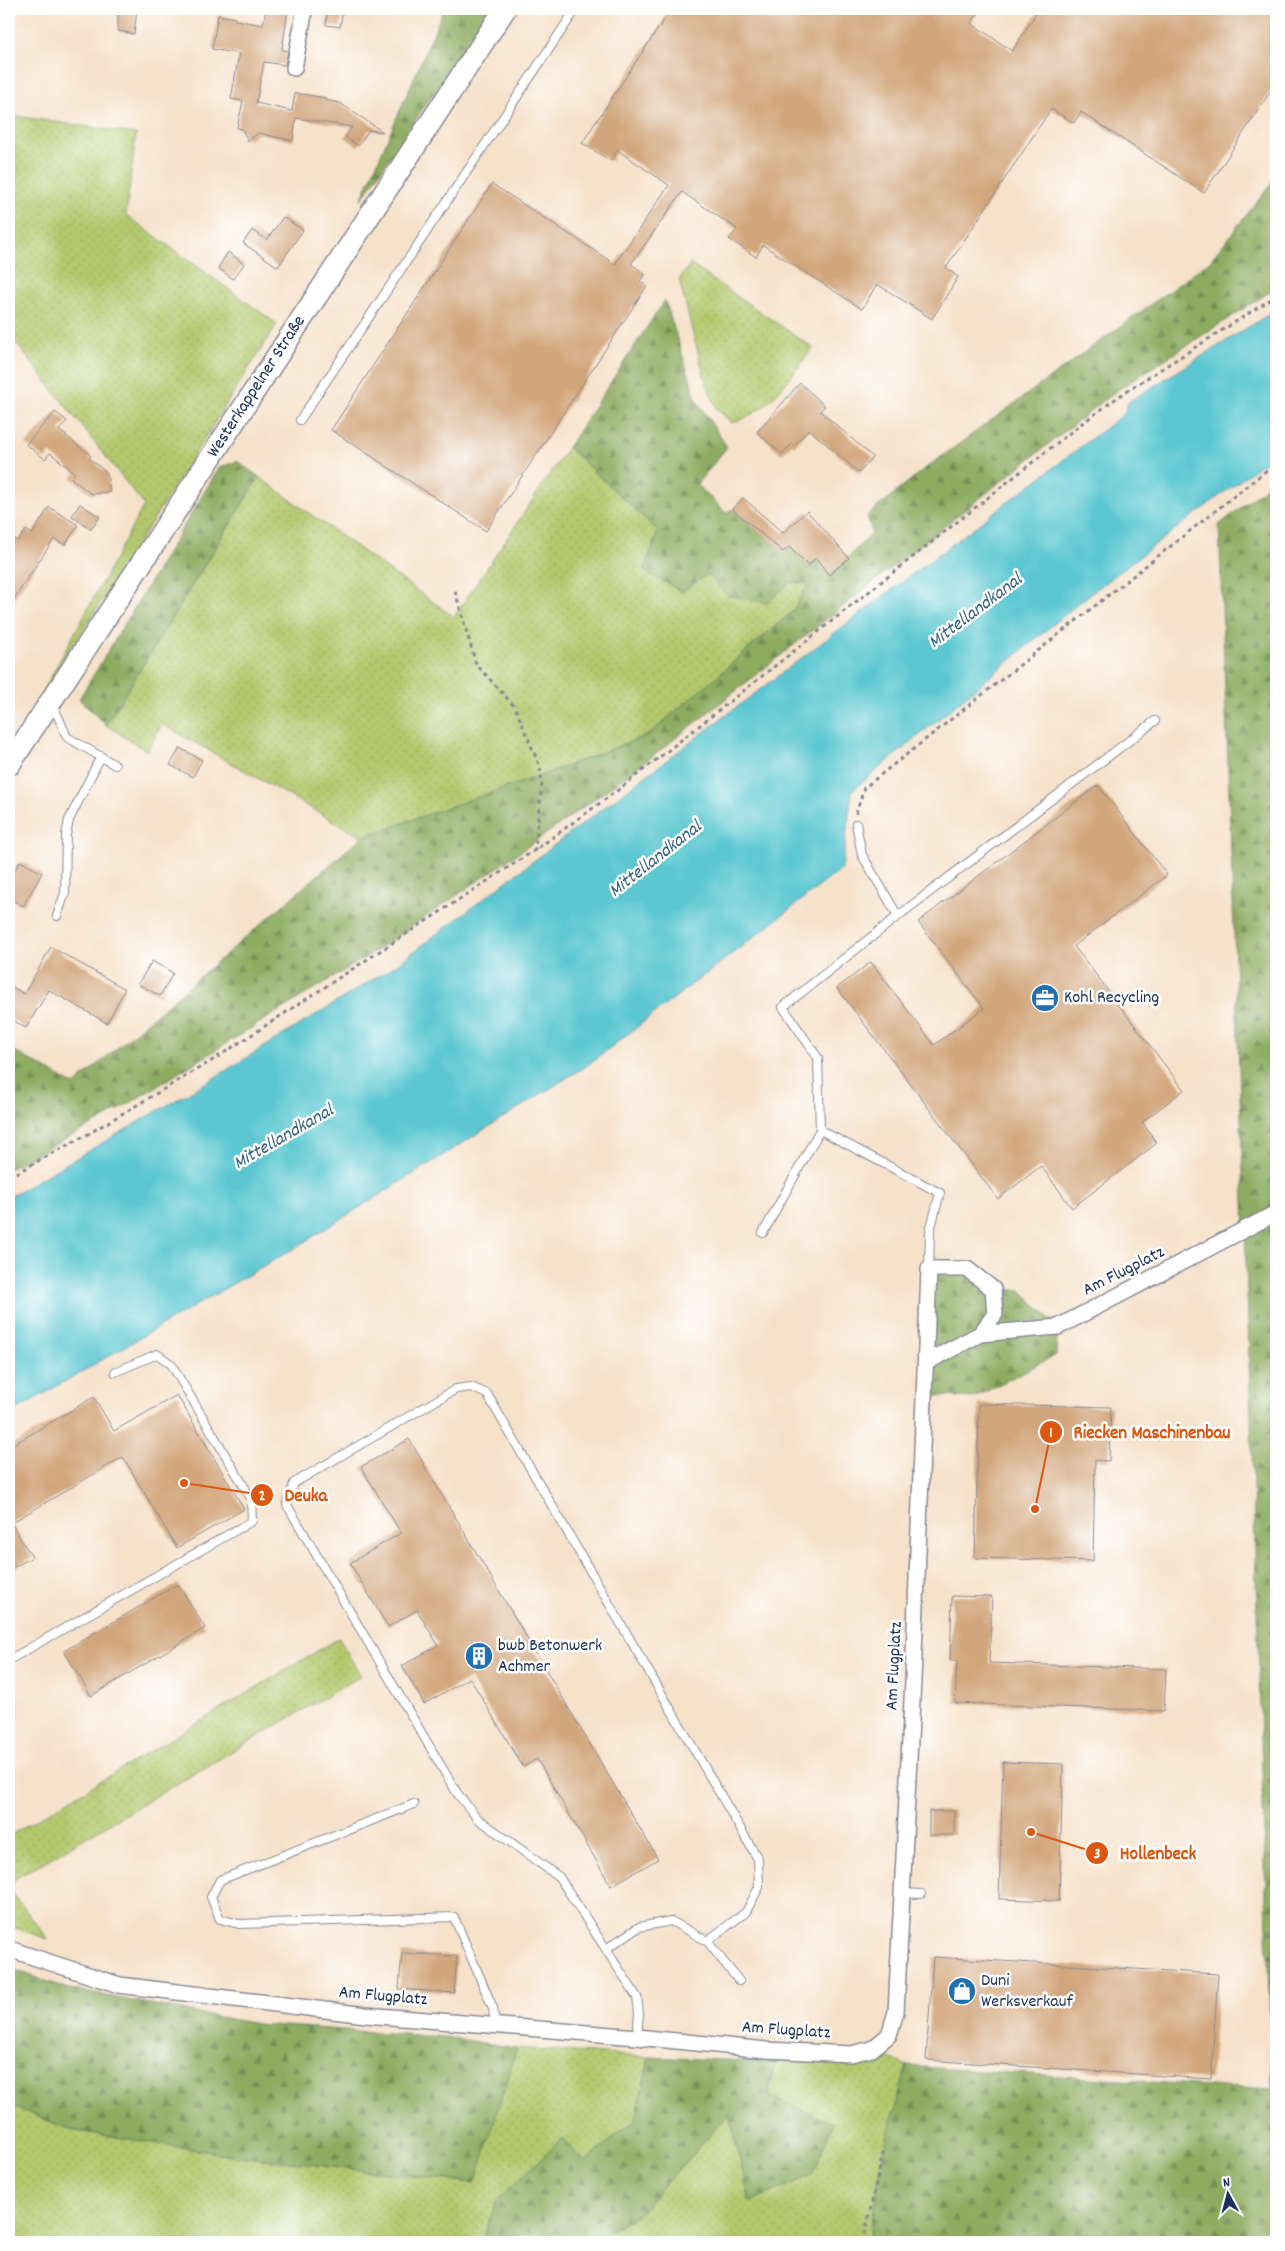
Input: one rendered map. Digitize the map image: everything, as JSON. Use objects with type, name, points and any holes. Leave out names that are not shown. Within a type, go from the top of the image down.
[{"type":"main road","name":"Westerkappelner Straße","points":[[9,765],[505,9]]},
{"type":"street","points":[[294,68],[305,9]]},
{"type":"street","name":"Am Flugplatz","points":[[927,1362],[980,1334],[1058,1326],[1276,1213]]},
{"type":"street","name":"Am Flugplatz","points":[[9,1949],[119,1985],[366,2015],[636,2037],[766,2050],[850,2054],[872,2049],[890,2036],[896,2012],[927,1362],[929,1269],[967,1269],[993,1289],[995,1314],[980,1334]]},
{"type":"lane","points":[[300,420],[506,110],[576,9]]},
{"type":"lane","points":[[51,701],[67,737],[115,764]]},
{"type":"lane","points":[[763,1233],[820,1130],[818,1058],[783,1007],[898,916],[1155,721]]},
{"type":"lane","points":[[57,916],[65,893],[66,835],[69,820],[101,756]]},
{"type":"lane","points":[[856,824],[862,856],[898,916]]},
{"type":"lane","points":[[820,1130],[940,1193],[930,1231],[929,1269]]},
{"type":"lane","points":[[9,1660],[252,1521],[252,1498],[171,1364],[157,1354],[115,1372]]},
{"type":"lane","points":[[636,2037],[639,2012],[637,1997],[559,1876],[477,1818],[457,1793],[287,1506],[294,1483],[456,1389],[471,1387],[487,1394],[758,1859],[759,1887],[746,1912],[707,1941]]},
{"type":"lane","points":[[414,1804],[220,1880],[211,1897],[220,1919],[239,1924],[454,1917],[493,2008],[495,2026]]},
{"type":"lane","points":[[902,1893],[920,1894]]},
{"type":"lane","points":[[606,1949],[639,1926],[671,1922],[707,1941],[738,1981]]},
{"type":"path","points":[[9,1177],[88,1134],[213,1060],[535,850],[618,790],[1081,424],[1125,392],[1276,296]]},
{"type":"path","points":[[856,824],[856,809],[864,788],[1276,463]]},
{"type":"path","points":[[455,591],[476,664],[515,707],[540,767],[542,783],[535,850]]},
{"type":"path","points":[[863,2242],[884,2149]]},
{"type":"green space","points":[[444,9],[491,9],[361,200]]},
{"type":"green space","points":[[9,115],[136,134],[126,215],[277,324],[34,708],[144,505],[9,334]]},
{"type":"green space","points":[[1276,178],[1276,288],[1122,387],[657,753],[559,825],[379,949],[109,1116],[9,1169],[9,1048],[74,1085],[362,837],[548,773],[648,735],[793,611],[808,584],[790,582],[767,603],[728,596],[708,574],[682,592],[644,571],[658,531],[568,447],[665,300],[697,401],[727,447],[697,484],[726,513],[732,509],[783,552],[789,547],[816,558],[830,575],[872,533],[867,516],[919,473],[1209,262]]},
{"type":"green space","points":[[690,264],[813,348],[778,393],[757,411],[732,423],[717,409],[705,379],[679,280]]},
{"type":"green space","points":[[568,447],[658,531],[644,571],[708,574],[728,596],[790,582],[809,584],[793,611],[648,735],[548,773],[362,837],[162,724],[147,751],[106,725],[259,477],[454,617]]},
{"type":"green space","points":[[237,461],[259,477],[106,725],[79,699],[219,468]]},
{"type":"green space","points":[[1276,479],[1276,2242],[868,2242],[884,2149],[907,2066],[1272,2090],[1245,1230],[1219,525]]},
{"type":"green space","points":[[929,1269],[967,1269],[993,1289],[1021,1290],[1058,1327],[1056,1355],[973,1398],[926,1395]]},
{"type":"green space","points":[[339,1638],[361,1676],[13,1880],[11,1891],[48,1939],[9,1926],[9,1836]]},
{"type":"green space","points":[[9,1968],[69,1989],[257,2024],[445,2037],[517,2048],[475,2183],[238,2156],[71,2130],[9,2105]]},
{"type":"green space","points":[[517,2048],[649,2057],[636,2119],[585,2162],[563,2138],[496,2202],[482,2242],[9,2242],[9,2105],[71,2130],[238,2156],[474,2183]]},
{"type":"green space","points":[[649,2057],[775,2062],[768,2095],[833,2124],[812,2175],[750,2202],[729,2114],[638,2214],[591,2242],[482,2242],[496,2202],[563,2138],[585,2162],[636,2119]]},
{"type":"green space","points":[[890,2058],[907,2066],[884,2149],[868,2242],[591,2242],[638,2214],[729,2114],[750,2202],[775,2062]]},
{"type":"water","name":"Mittellandkanal","points":[[1276,310],[1276,453],[1085,598],[852,791],[842,869],[589,1064],[298,1246],[9,1414],[9,1197],[209,1081],[396,965],[1124,414],[1128,402]]},
{"type":"building","points":[[118,9],[137,9],[134,34],[118,31]]},
{"type":"building","points":[[266,9],[288,9],[282,50],[288,51],[285,65],[264,62],[256,103],[292,111],[295,93],[326,98],[325,100],[340,103],[383,132],[369,130],[358,146],[345,137],[352,127],[296,118],[293,141],[258,133],[248,141],[242,129],[237,128],[243,101],[231,99],[239,54],[212,49],[218,15],[263,25]]},
{"type":"building","points":[[328,9],[343,9],[340,27],[326,25]]},
{"type":"building","points":[[671,9],[981,9],[971,23],[1012,51],[1039,9],[1276,9],[1276,83],[1204,193],[1081,112],[1074,123],[1051,109],[946,268],[958,277],[932,319],[877,284],[862,309],[763,245],[756,257],[729,239],[737,229],[682,192],[631,264],[645,274],[640,281],[647,286],[486,531],[331,430],[492,184],[615,264],[669,185],[617,150],[611,161],[582,143]]},
{"type":"building","points":[[283,217],[303,230],[278,267],[243,243],[252,230],[267,240]]},
{"type":"building","points":[[228,252],[244,264],[233,279],[218,268]]},
{"type":"building","points":[[800,383],[825,406],[820,411],[873,457],[859,473],[809,429],[794,446],[792,444],[782,454],[757,432]]},
{"type":"building","points":[[55,412],[67,421],[59,430],[91,456],[89,458],[107,473],[110,492],[91,494],[71,478],[75,473],[50,453],[45,459],[26,444]]},
{"type":"building","points":[[743,498],[783,533],[807,511],[849,558],[829,575],[816,558],[808,566],[789,547],[783,552],[732,509]]},
{"type":"building","points":[[80,504],[100,517],[91,529],[72,516]]},
{"type":"building","points":[[49,507],[78,525],[65,545],[54,539],[9,606],[9,549],[15,539],[18,541],[26,530],[32,534]]},
{"type":"building","points":[[180,748],[202,760],[193,777],[170,765]]},
{"type":"building","name":"Kohl Recycling","points":[[1098,785],[1167,875],[1074,946],[1184,1090],[1142,1122],[1157,1143],[1072,1208],[1041,1166],[998,1199],[837,988],[871,962],[934,1045],[984,1008],[918,922]]},
{"type":"building","points":[[20,861],[42,873],[23,906],[9,898],[9,880]]},
{"type":"building","points":[[51,947],[125,989],[107,1023],[49,990],[26,1028],[9,1018],[9,985],[24,994]]},
{"type":"building","points":[[152,961],[173,973],[160,996],[138,984]]},
{"type":"building","points":[[177,1395],[244,1509],[177,1548],[123,1457],[11,1523],[32,1557],[9,1570],[9,1447],[94,1397],[114,1431]]},
{"type":"building","points":[[979,1404],[1111,1407],[1109,1461],[1095,1460],[1093,1561],[975,1558]]},
{"type":"building","name":"bwb Betonwerk Achmer","points":[[409,1439],[658,1859],[611,1886],[537,1759],[523,1767],[470,1678],[424,1704],[402,1666],[438,1645],[417,1610],[388,1627],[350,1563],[401,1533],[361,1467]]},
{"type":"building","points":[[178,1584],[205,1628],[91,1696],[64,1651]]},
{"type":"building","points":[[952,1596],[992,1597],[989,1663],[1166,1669],[1164,1711],[955,1703],[957,1661],[950,1661]]},
{"type":"building","points":[[1003,1762],[1063,1764],[1059,1901],[999,1899]]},
{"type":"building","points":[[929,1811],[954,1811],[954,1835],[929,1835]]},
{"type":"building","points":[[402,1953],[457,1956],[454,1993],[399,1989]]},
{"type":"building","points":[[933,1957],[1218,1974],[1211,2079],[926,2060]]},
{"type":"place","name":"Kohl Recycling","points":[[1045,998]]},
{"type":"place","name":"Deuka","points":[[184,1483]]},
{"type":"place","name":"Riecken Maschinenbau","points":[[1035,1509]]},
{"type":"place","name":"bwb Betonwerk Achmer","points":[[479,1656]]},
{"type":"place","name":"Hollenbeck","points":[[1031,1832]]},
{"type":"place","name":"Duni Werksverkauf","points":[[962,1991]]}]
